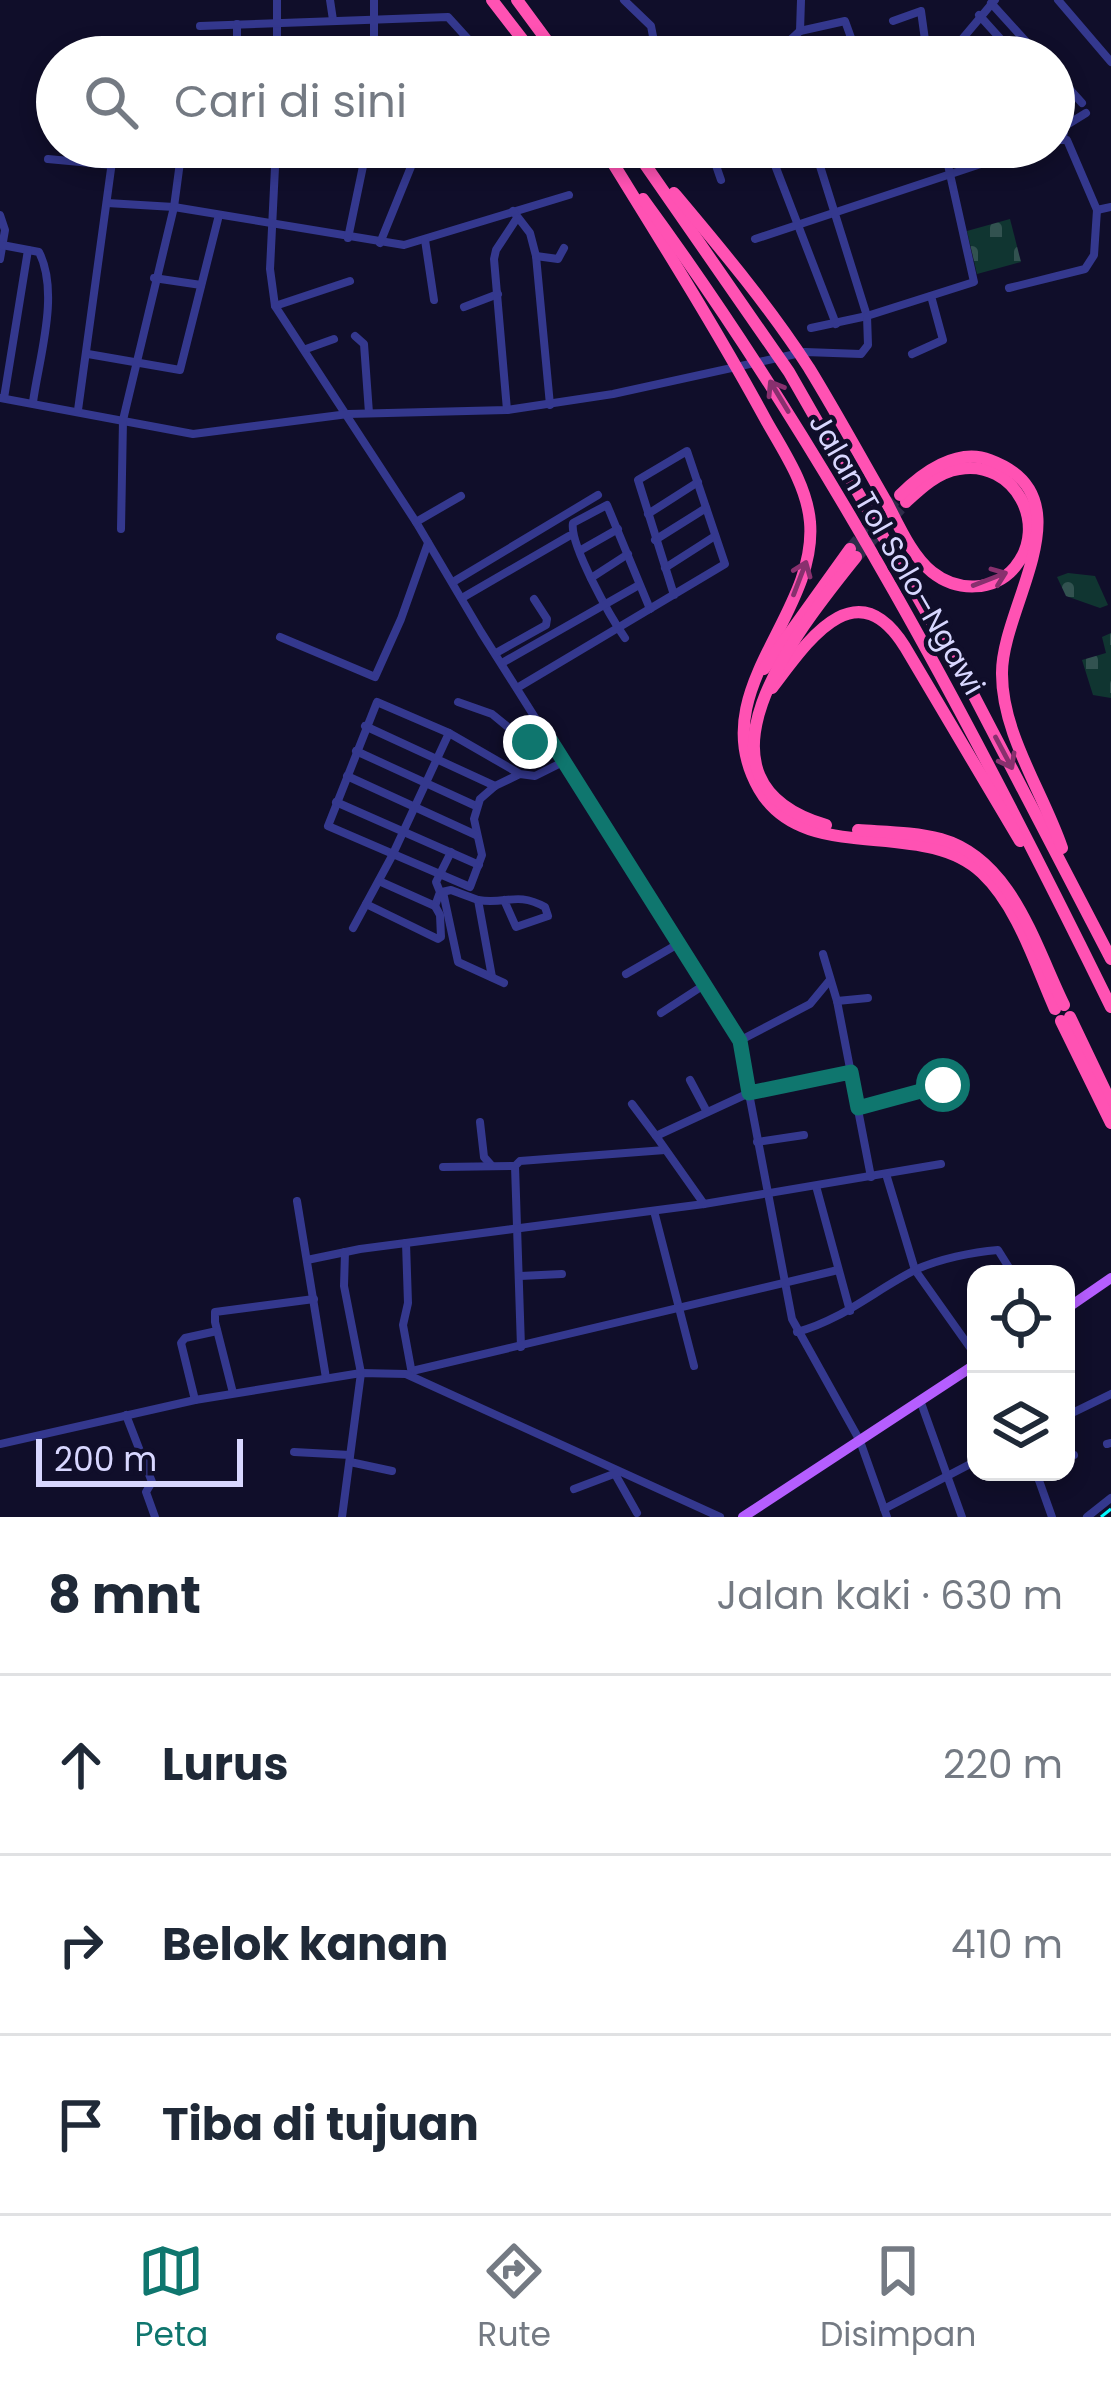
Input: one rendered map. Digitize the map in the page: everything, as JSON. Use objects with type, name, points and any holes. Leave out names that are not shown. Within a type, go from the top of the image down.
[{"type":"highway","points":[[492,0],[520,36]]},
{"type":"highway","points":[[517,0],[544,36]]},
{"type":"highway","points":[[617,168],[729,351],[794,472],[810,517],[809,554],[802,578],[763,655],[744,719],[742,748],[750,772],[771,805],[801,825],[835,835],[929,845],[956,853],[983,874],[1011,912],[1111,1103]]},
{"type":"highway","name":"Jalan Tol Solo–Ngawi","points":[[619,168],[770,382],[953,700],[1111,1007]]},
{"type":"highway","name":"Jalan Tol Solo–Ngawi","points":[[648,168],[789,372],[963,675],[1111,959]]},
{"type":"highway","points":[[651,168],[749,284],[808,367],[907,539],[931,571],[958,586],[983,586],[1006,576],[1026,549],[1030,527],[1028,510],[1010,482],[988,470],[965,467],[947,472],[903,499],[924,473],[969,457],[990,460],[1016,476],[1036,506],[1040,520],[1036,548],[1004,643],[1001,676],[1009,719],[1074,883]]},
{"type":"highway","points":[[754,686],[814,596],[853,553],[772,676],[753,743],[758,764],[770,790],[785,807],[839,829],[918,835],[967,850],[991,868],[1010,893],[1111,1123]]},
{"type":"highway","points":[[762,700],[825,622],[860,613],[888,626],[1059,902]]},
{"type":"main road","points":[[1075,1303],[1109,1282]]},
{"type":"main road","points":[[743,1517],[967,1366]]},
{"type":"street","points":[[277,0],[277,36]]},
{"type":"street","points":[[330,0],[333,20]]},
{"type":"street","points":[[374,0],[374,36]]},
{"type":"street","points":[[624,0],[651,26],[653,36]]},
{"type":"street","points":[[800,32],[801,0]]},
{"type":"street","points":[[922,0],[923,36]]},
{"type":"street","points":[[1058,0],[1111,62]]},
{"type":"street","points":[[963,36],[993,2],[1022,36]]},
{"type":"street","points":[[893,21],[921,11]]},
{"type":"street","points":[[979,15],[998,36]]},
{"type":"street","points":[[200,26],[449,17],[465,36]]},
{"type":"street","points":[[795,36],[845,21],[850,36]]},
{"type":"street","points":[[238,24],[238,36]]},
{"type":"street","points":[[78,410],[112,168]]},
{"type":"street","points":[[121,529],[123,420],[179,168]]},
{"type":"street","points":[[275,168],[270,285],[275,306],[348,414],[740,1041],[782,1280],[797,1332],[860,1441],[886,1513],[967,1466]]},
{"type":"street","points":[[349,238],[363,168]]},
{"type":"street","points":[[380,243],[410,168]]},
{"type":"street","points":[[718,168],[721,180]]},
{"type":"street","points":[[776,168],[836,324]]},
{"type":"street","points":[[28,250],[2,398],[193,434],[348,414],[508,410],[718,373],[805,352],[861,354],[868,345],[867,316],[821,168]]},
{"type":"street","points":[[812,328],[974,282],[948,168]]},
{"type":"street","points":[[755,239],[967,168]]},
{"type":"street","points":[[1009,288],[1085,269],[1094,255],[1097,209],[1074,168]]},
{"type":"street","points":[[107,203],[174,207],[404,245],[569,196]]},
{"type":"street","points":[[1097,209],[1111,207]]},
{"type":"street","points":[[515,214],[530,233],[536,256],[550,405]]},
{"type":"street","points":[[508,410],[496,250],[515,214]]},
{"type":"street","points":[[0,215],[5,230],[1,251],[42,254],[47,285],[32,402]]},
{"type":"street","points":[[88,354],[181,370],[219,215]]},
{"type":"street","points":[[425,240],[434,300]]},
{"type":"street","points":[[536,256],[558,259],[564,248]]},
{"type":"street","points":[[154,278],[201,285]]},
{"type":"street","points":[[275,306],[350,281]]},
{"type":"street","points":[[464,307],[498,294]]},
{"type":"street","points":[[912,354],[943,340],[931,296]]},
{"type":"street","points":[[355,336],[364,344],[369,413]]},
{"type":"street","points":[[306,349],[334,339]]},
{"type":"street","points":[[517,688],[622,634],[650,609],[674,595],[725,564],[688,451],[639,479],[674,595]]},
{"type":"street","points":[[648,514],[698,482]]},
{"type":"street","points":[[453,582],[598,495]]},
{"type":"street","points":[[416,522],[461,496]]},
{"type":"street","points":[[622,634],[591,578],[571,526],[596,508],[607,504],[650,609]]},
{"type":"street","points":[[656,540],[706,508]]},
{"type":"street","points":[[581,550],[618,529]]},
{"type":"street","points":[[462,598],[569,536]]},
{"type":"street","points":[[665,568],[715,536]]},
{"type":"street","points":[[280,637],[375,676],[428,541]]},
{"type":"street","points":[[591,578],[628,554]]},
{"type":"street","points":[[502,663],[639,585]]},
{"type":"street","points":[[496,653],[546,625],[534,599]]},
{"type":"street","points":[[520,774],[497,784],[476,806],[474,819],[482,850],[470,887],[329,829],[376,702],[449,734],[520,774],[535,776],[563,762]]},
{"type":"street","points":[[458,702],[492,713],[525,741],[551,741]]},
{"type":"street","points":[[365,726],[497,784]]},
{"type":"street","points":[[353,928],[449,734]]},
{"type":"street","points":[[356,751],[476,806]]},
{"type":"street","points":[[497,784],[504,763]]},
{"type":"street","points":[[347,776],[479,836]]},
{"type":"street","points":[[337,802],[479,865]]},
{"type":"street","points":[[451,852],[436,886],[442,892],[458,962],[504,983]]},
{"type":"street","points":[[366,904],[441,937],[435,906],[379,881]]},
{"type":"street","points":[[442,892],[451,890],[478,900],[528,898],[544,907],[548,916],[516,927],[504,900]]},
{"type":"street","points":[[435,906],[442,892]]},
{"type":"street","points":[[478,900],[492,977]]},
{"type":"street","points":[[626,974],[678,944]]},
{"type":"street","points":[[823,954],[837,1001],[871,1177]]},
{"type":"street","points":[[740,1041],[810,1004],[830,981]]},
{"type":"street","points":[[661,1012],[704,985]]},
{"type":"street","points":[[837,1001],[868,998]]},
{"type":"street","points":[[656,1136],[749,1093],[851,1072]]},
{"type":"street","points":[[690,1080],[707,1112]]},
{"type":"street","points":[[858,1108],[943,1085]]},
{"type":"street","points":[[632,1104],[704,1204]]},
{"type":"street","points":[[480,1122],[484,1157],[492,1166]]},
{"type":"street","points":[[757,1142],[804,1135]]},
{"type":"street","points":[[443,1167],[514,1166],[520,1161],[667,1150]]},
{"type":"street","points":[[307,1260],[704,1204],[941,1164]]},
{"type":"street","points":[[514,1166],[521,1347]]},
{"type":"street","points":[[886,1174],[915,1270],[967,1347]]},
{"type":"street","points":[[816,1186],[850,1311]]},
{"type":"street","points":[[297,1202],[326,1378]]},
{"type":"street","points":[[654,1210],[694,1366]]},
{"type":"street","points":[[406,1243],[404,1325],[412,1373]]},
{"type":"street","points":[[797,1332],[831,1322],[915,1270],[997,1249],[1007,1265]]},
{"type":"street","points":[[342,1517],[361,1373],[344,1286],[345,1252]]},
{"type":"street","points":[[0,1444],[233,1393],[361,1373],[412,1373],[677,1305],[838,1270]]},
{"type":"street","points":[[520,1276],[562,1274]]},
{"type":"street","points":[[233,1393],[215,1312],[314,1299]]},
{"type":"street","points":[[195,1400],[182,1340],[217,1330]]},
{"type":"street","points":[[412,1373],[720,1517]]},
{"type":"street","points":[[1075,1412],[1110,1397]]},
{"type":"street","points":[[920,1400],[962,1517]]},
{"type":"street","points":[[126,1415],[152,1482],[146,1492],[155,1517]]},
{"type":"street","points":[[294,1452],[350,1458],[392,1471]]},
{"type":"street","points":[[574,1489],[618,1472]]},
{"type":"street","points":[[618,1472],[637,1513]]},
{"type":"street","points":[[1039,1481],[1052,1517]]},
{"type":"street","points":[[1087,1517],[1111,1498]]},
{"type":"green space","points":[[1010,219],[1021,262],[977,274],[967,231]]},
{"type":"green space","points":[[1068,573],[1095,576],[1108,605],[1100,608],[1066,596],[1057,577]]},
{"type":"green space","points":[[1111,633],[1111,698],[1093,695],[1082,660],[1106,653],[1102,637]]},
{"type":"tunnel","points":[[850,549],[900,495]]},
{"type":"tunnel","points":[[856,557],[906,502]]},
{"type":"railway","points":[[1101,1517],[1111,1509]]},
{"type":"route","points":[[530,742],[551,741],[740,1041],[749,1093],[851,1072],[858,1108],[943,1085]]}]
